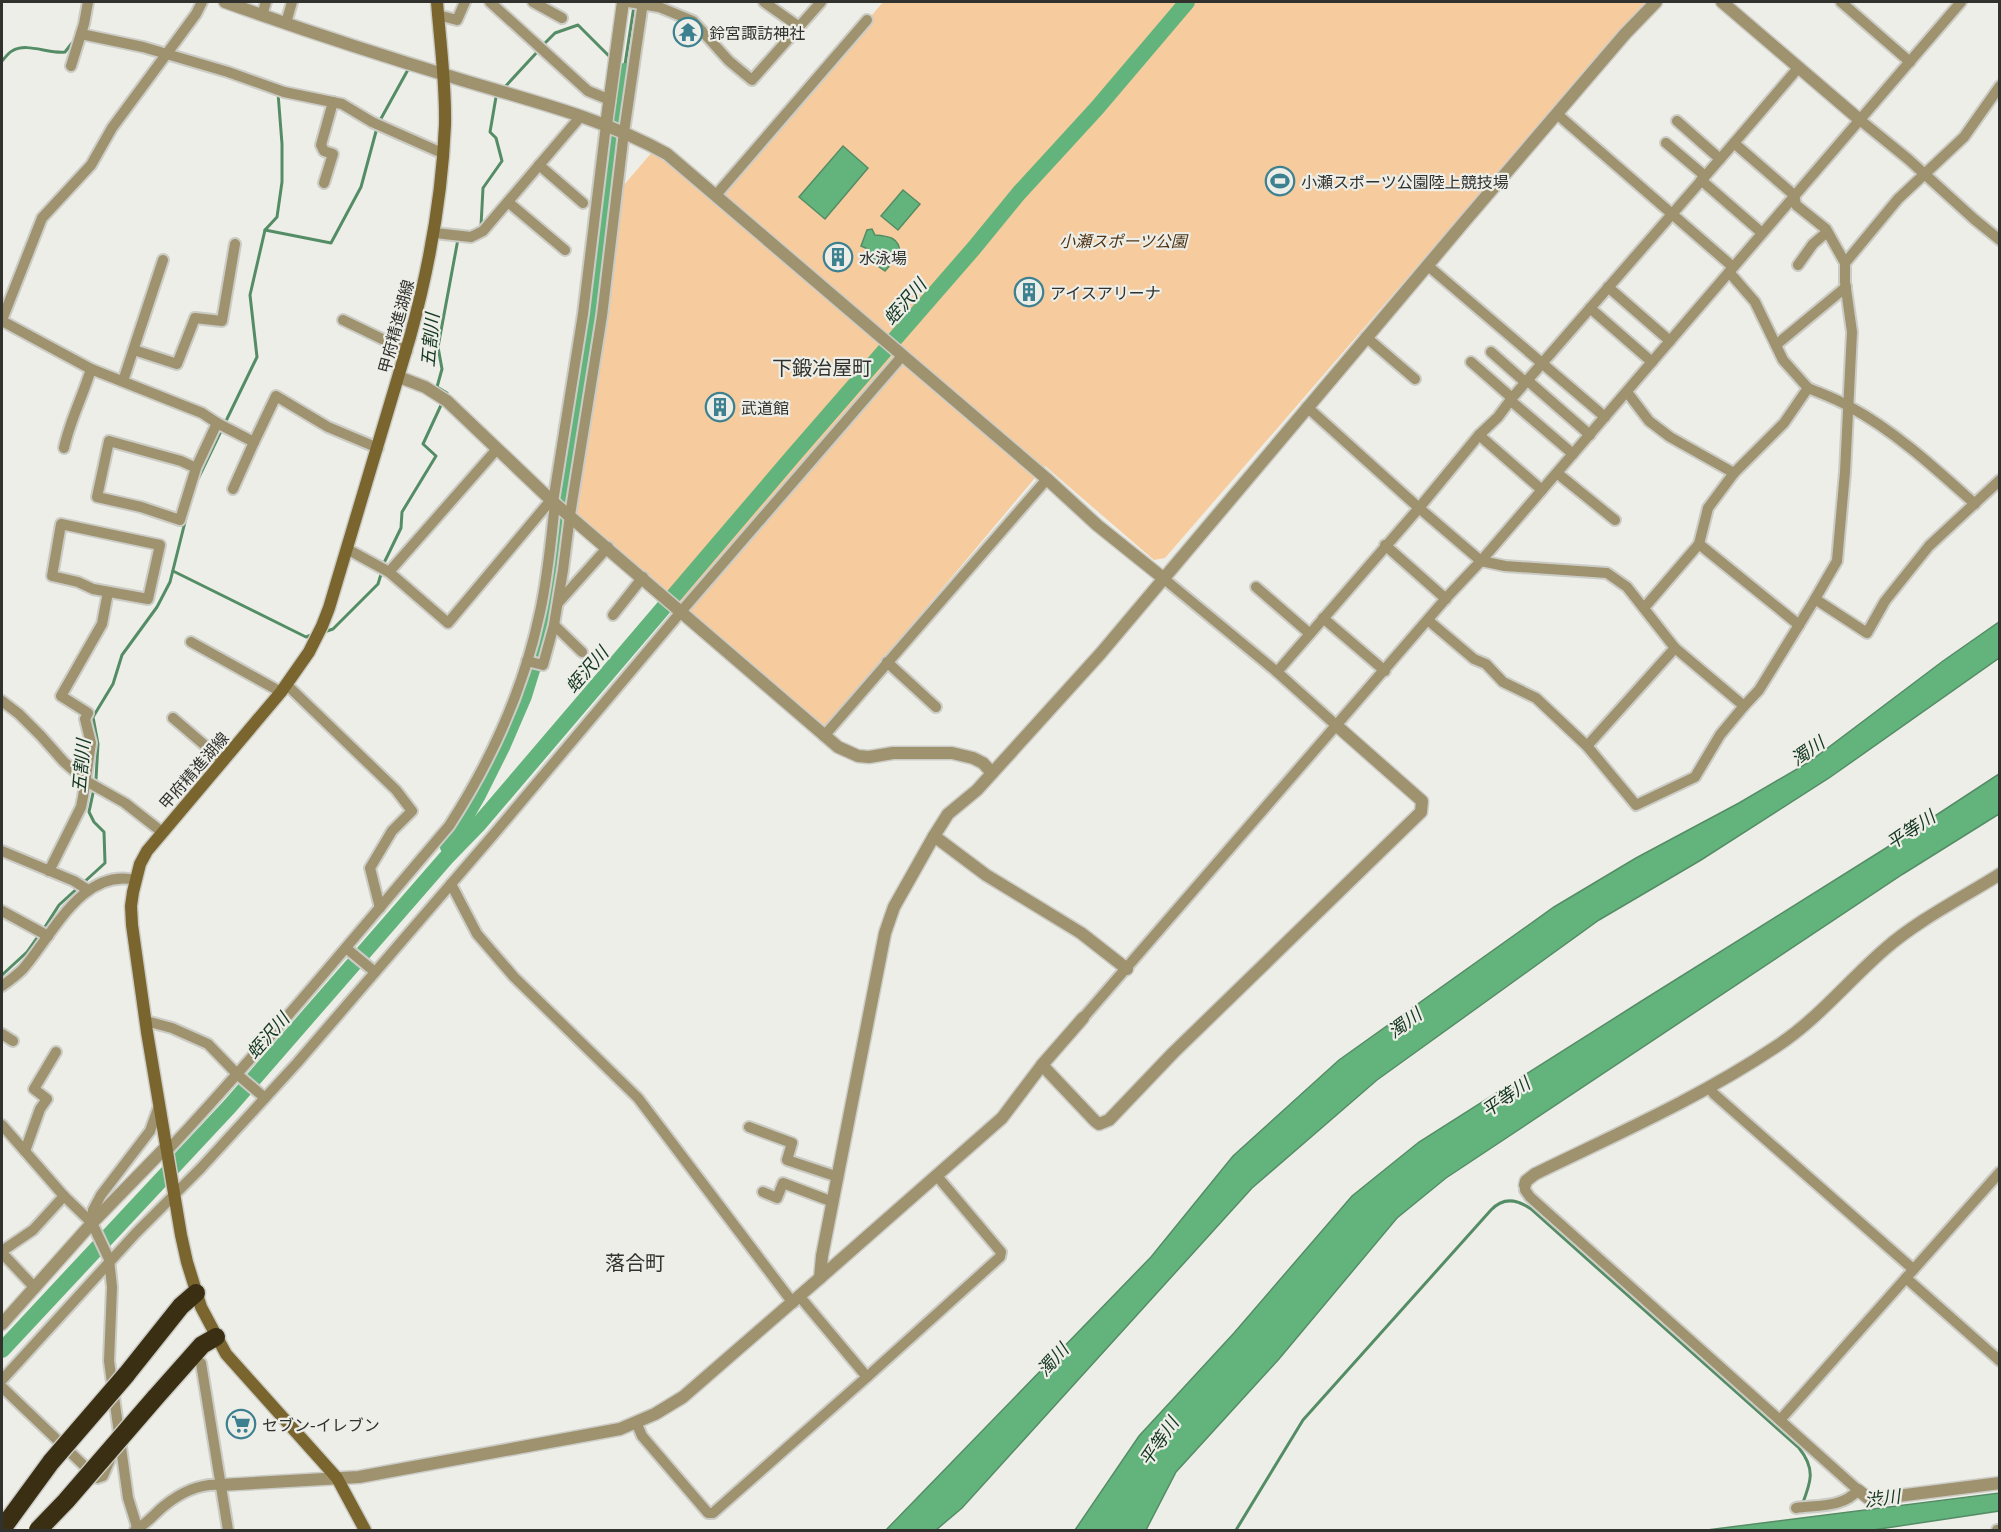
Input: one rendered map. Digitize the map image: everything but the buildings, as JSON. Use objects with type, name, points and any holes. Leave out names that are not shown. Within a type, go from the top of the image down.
[{"type":"highway","points":[[2,1529],[51,1462],[182,1306],[196,1293]]},
{"type":"highway","points":[[38,1530],[202,1345],[216,1337]]},
{"type":"main road","name":"甲府精進湖線","points":[[364,1530],[337,1478],[226,1354],[196,1293],[187,1262],[159,1106],[131,906],[140,864],[147,851],[284,689],[322,626],[407,351],[435,233],[445,109],[437,2]]},
{"type":"street","points":[[71,66],[88,2]]},
{"type":"street","points":[[202,2],[196,15],[112,128],[91,165],[42,218],[4,300],[2,321],[91,369],[202,413],[254,442]]},
{"type":"street","points":[[225,2],[443,74],[581,116],[615,129],[667,154],[901,353],[1097,525],[1277,672],[1422,801],[1421,812],[1190,1036],[1109,1120],[1100,1124],[1095,1120],[1042,1065]]},
{"type":"street","points":[[262,15],[266,2]]},
{"type":"street","points":[[286,23],[292,2]]},
{"type":"street","points":[[438,15],[456,20],[465,2]]},
{"type":"street","points":[[490,2],[588,91],[610,100]]},
{"type":"street","points":[[533,2],[562,18]]},
{"type":"street","points":[[768,2],[798,26]]},
{"type":"street","points":[[635,3],[660,4],[693,21],[729,62],[752,80],[821,2]]},
{"type":"street","points":[[820,1278],[822,1256],[885,933],[894,908],[948,814],[977,790],[1101,653],[1366,337],[1625,34],[1656,2]]},
{"type":"street","points":[[1722,2],[2000,240]]},
{"type":"street","points":[[1840,2],[1910,62]]},
{"type":"street","points":[[2,1125],[93,1226],[109,1261],[112,1287],[109,1361],[128,1498],[137,1530],[163,1506],[184,1492],[213,1484],[359,1477],[620,1429],[655,1414],[683,1396],[797,1300],[1002,1118],[1042,1065],[1590,435],[1961,2]]},
{"type":"street","points":[[528,661],[543,665],[558,604],[602,316],[615,129],[610,100],[614,68],[616,55],[635,3]]},
{"type":"street","points":[[2,1324],[93,1226],[239,1076],[348,950],[449,826],[487,761],[528,661],[540,615],[547,579],[554,502],[583,314],[635,3]]},
{"type":"street","points":[[716,195],[867,20]]},
{"type":"street","points":[[81,34],[143,46],[284,92],[342,104],[372,122],[442,153]]},
{"type":"street","points":[[1277,672],[1479,435],[1498,417],[1526,381],[1799,67]]},
{"type":"street","points":[[1845,263],[1898,199],[1964,137],[2000,86]]},
{"type":"street","points":[[324,183],[333,154],[324,151],[321,145],[333,102]]},
{"type":"street","points":[[1557,114],[1672,214],[1731,269],[1755,302],[1784,360],[1808,388],[1849,406],[1897,439],[1975,504]]},
{"type":"street","points":[[435,233],[471,237],[483,231],[581,116]]},
{"type":"street","points":[[1677,121],[1720,159]]},
{"type":"street","points":[[1666,143],[1762,233]]},
{"type":"street","points":[[1428,621],[1474,658],[1486,664],[1503,682],[1536,698],[1587,746],[1636,805],[1695,777],[1720,735],[1758,690],[1837,561],[1849,406],[1852,332],[1845,263],[1827,232],[1796,205],[1794,195],[1734,143]]},
{"type":"street","points":[[539,165],[583,203]]},
{"type":"street","points":[[508,202],[565,250]]},
{"type":"street","points":[[1798,266],[1813,244],[1827,232]]},
{"type":"street","points":[[134,350],[177,364],[195,318],[222,321],[235,244]]},
{"type":"street","points":[[123,381],[163,260]]},
{"type":"street","points":[[1427,266],[1605,417]]},
{"type":"street","points":[[1776,345],[1846,286]]},
{"type":"street","points":[[1608,288],[1670,341]]},
{"type":"street","points":[[1590,308],[1652,362]]},
{"type":"street","points":[[583,314],[602,316]]},
{"type":"street","points":[[343,320],[407,351]]},
{"type":"street","points":[[1366,337],[1415,379]]},
{"type":"street","points":[[1491,352],[1590,435]]},
{"type":"street","points":[[2,1380],[263,1096],[372,970],[452,884],[680,609],[901,353]]},
{"type":"street","points":[[1471,362],[1573,454]]},
{"type":"street","points":[[64,448],[69,425],[91,369]]},
{"type":"street","points":[[399,377],[425,387],[443,398],[554,502],[838,747],[858,756],[952,753],[983,763],[992,773]]},
{"type":"street","points":[[1644,608],[1699,544],[1708,508],[1734,473],[1784,423],[1808,388]]},
{"type":"street","points":[[1627,392],[1649,421],[1670,437],[1734,473]]},
{"type":"street","points":[[233,489],[276,396],[328,427],[378,448]]},
{"type":"street","points":[[1307,407],[1481,561],[1505,566],[1607,573],[1627,587],[1675,648],[1744,706]]},
{"type":"street","points":[[196,468],[181,461],[109,441],[97,497],[141,507],[180,520],[196,468],[217,423]]},
{"type":"street","points":[[1479,435],[1542,490]]},
{"type":"street","points":[[389,572],[497,449]]},
{"type":"street","points":[[1557,473],[1615,520]]},
{"type":"street","points":[[824,736],[1047,479]]},
{"type":"street","points":[[1815,599],[1867,633],[1885,601],[1922,555],[2000,480]]},
{"type":"street","points":[[347,549],[389,572],[448,623],[554,502]]},
{"type":"street","points":[[61,524],[159,545],[148,599],[108,592],[52,576],[61,524]]},
{"type":"street","points":[[1699,544],[1799,624]]},
{"type":"street","points":[[1385,545],[1446,599]]},
{"type":"street","points":[[558,604],[608,547]]},
{"type":"street","points":[[613,615],[643,578]]},
{"type":"street","points":[[1256,587],[1309,633]]},
{"type":"street","points":[[49,871],[81,807],[91,743],[85,719],[88,713],[61,696],[102,624],[108,592]]},
{"type":"street","points":[[1323,618],[1385,671]]},
{"type":"street","points":[[554,625],[582,652]]},
{"type":"street","points":[[191,642],[284,689],[396,790],[412,811],[392,831],[370,868],[380,908]]},
{"type":"street","points":[[1587,746],[1675,648]]},
{"type":"street","points":[[887,662],[936,707]]},
{"type":"street","points":[[2,700],[86,781],[125,803],[162,832]]},
{"type":"street","points":[[173,718],[222,760]]},
{"type":"street","points":[[934,836],[986,875],[1081,933],[1127,969]]},
{"type":"street","points":[[2,851],[74,881],[88,890]]},
{"type":"street","points":[[2000,874],[1901,936],[1815,1018],[1778,1046],[1710,1088],[1535,1174],[1526,1181],[1525,1185],[1525,1190],[1530,1197],[1868,1498],[2000,1483]]},
{"type":"street","points":[[2,986],[21,971],[67,910],[88,890],[111,879],[126,877],[136,880]]},
{"type":"street","points":[[452,884],[477,934],[514,976],[638,1098],[797,1300],[867,1377]]},
{"type":"street","points":[[2,911],[48,936]]},
{"type":"street","points":[[348,950],[372,970]]},
{"type":"street","points":[[146,1021],[172,1028],[208,1044],[239,1076],[263,1096]]},
{"type":"street","points":[[2,1034],[13,1041]]},
{"type":"street","points":[[25,1151],[40,1109],[47,1099],[34,1089],[56,1052]]},
{"type":"street","points":[[1710,1088],[1910,1273],[2000,1361]]},
{"type":"street","points":[[93,1226],[93,1210],[101,1195],[150,1131],[159,1106]]},
{"type":"street","points":[[749,1127],[792,1143],[787,1160],[838,1177]]},
{"type":"street","points":[[1780,1420],[2000,1172]]},
{"type":"street","points":[[636,1422],[642,1436],[708,1513],[713,1513],[1000,1257],[1001,1252],[937,1176]]},
{"type":"street","points":[[763,1192],[777,1198],[783,1183],[833,1202]]},
{"type":"street","points":[[35,1288],[2,1252],[33,1230],[64,1196]]},
{"type":"street","points":[[201,1363],[228,1530]]},
{"type":"street","points":[[2,1387],[97,1478],[103,1476],[109,1459],[113,1455],[122,1455]]},
{"type":"street","points":[[1801,1507],[1842,1503],[1850,1499],[1858,1490]]},
{"type":"green space","name":"小瀬スポーツ公園","points":[[883,2],[1646,2],[1165,558],[1154,560],[1045,466],[826,727],[570,515],[617,193],[653,151],[716,199]]},
{"type":"water","points":[[843,146],[868,168],[825,219],[799,197]]},
{"type":"water","points":[[903,190],[920,204],[898,230],[881,216]]},
{"type":"water","points":[[872,229],[875,235],[892,238],[898,244],[900,254],[885,271],[872,262],[868,249],[861,246],[867,230]]},
{"type":"water","name":"濁川","points":[[1999,622],[1999,658],[1829,778],[1701,860],[1599,920],[1377,1080],[1252,1188],[962,1508],[936,1530],[886,1530],[1151,1257],[1233,1156],[1339,1060],[1554,907],[1636,858],[1739,803],[1809,762],[1943,661]]},
{"type":"water","name":"平等川","points":[[1999,774],[1999,814],[1903,874],[1446,1178],[1397,1218],[1279,1359],[1176,1472],[1146,1530],[1075,1530],[1139,1436],[1234,1333],[1352,1196],[1419,1142],[1886,848]]},
{"type":"water","points":[[1999,1493],[1999,1511],[1873,1530],[1707,1530]]},
{"type":"waterway","name":"蛭沢川","points":[[2,1350],[230,1106],[446,858],[478,825],[1019,193],[1097,108],[1187,2]]},
{"type":"waterway","name":"五割川","points":[[619,66],[624,71],[634,6]]},
{"type":"waterway","name":"五割川","points":[[543,45],[555,33],[578,25],[610,57]]},
{"type":"waterway","points":[[2,61],[11,52],[24,48],[65,52],[76,41]]},
{"type":"waterway","name":"五割川","points":[[503,89],[539,50]]},
{"type":"waterway","name":"五割川","points":[[265,230],[331,243],[361,187],[378,124],[410,66]]},
{"type":"waterway","points":[[448,847],[478,795],[524,696],[548,606],[564,514],[624,71]]},
{"type":"waterway","name":"五割川","points":[[225,423],[257,357],[250,295],[265,230],[277,217],[282,182],[278,93]]},
{"type":"waterway","name":"五割川","points":[[481,226],[483,188],[502,161],[496,138],[490,132],[498,94]]},
{"type":"waterway","name":"五割川","points":[[445,397],[447,393],[437,387],[442,369],[438,347],[458,239]]},
{"type":"waterway","name":"五割川","points":[[383,565],[401,528],[402,512],[436,456],[423,444],[442,403]]},
{"type":"waterway","name":"五割川","points":[[198,479],[222,429]]},
{"type":"waterway","name":"五割川","points":[[43,930],[59,905],[105,863],[104,832],[94,822],[89,812],[96,779],[98,744],[93,717],[113,684],[122,655],[157,607],[170,582],[187,514]]},
{"type":"waterway","name":"五割川","points":[[173,571],[306,637],[314,634]]},
{"type":"waterway","name":"五割川","points":[[324,632],[333,629],[378,584],[382,571]]},
{"type":"waterway","name":"五割川","points":[[2,975],[27,952],[39,935]]},
{"type":"waterway","points":[[1236,1530],[1303,1420],[1491,1210],[1505,1201],[1515,1201],[1531,1209],[1799,1448],[1810,1469],[1808,1489],[1802,1505]]},
{"type":"place","name":"鈴宮諏訪神社","points":[[688,32]]},
{"type":"place","name":"小瀬スポーツ公園陸上競技場","points":[[1280,181]]},
{"type":"place","name":"水泳場","points":[[838,257]]},
{"type":"place","name":"アイスアリーナ","points":[[1029,292]]},
{"type":"place","name":"武道館","points":[[720,407]]},
{"type":"place","name":"セブン-イレブン","points":[[241,1424]]},
{"type":"district","name":"下鍛冶屋町","points":[[822,366]]},
{"type":"district","name":"落合町","points":[[635,1261]]},
{"type":"water label","name":"渋川","points":[[1882,1497]]}]
